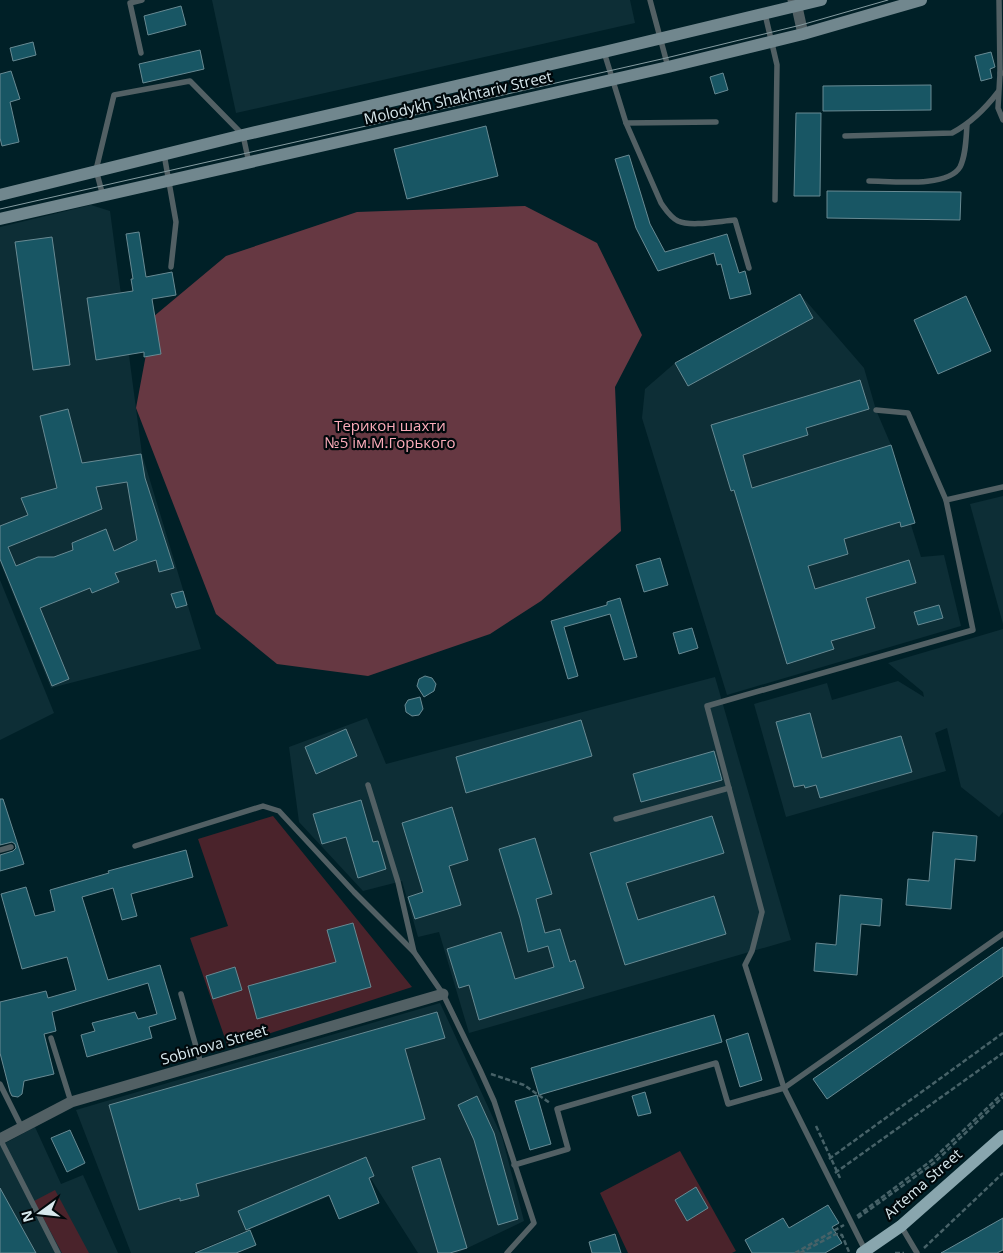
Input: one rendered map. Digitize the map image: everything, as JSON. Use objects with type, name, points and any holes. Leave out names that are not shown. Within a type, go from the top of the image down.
[{"type":"main road","name":"Molodykh Shakhtariv Street","points":[[0,195],[243,135],[765,14],[795,3],[821,0]]},
{"type":"main road","name":"Molodykh Shakhtariv Street","points":[[0,219],[668,67],[803,34],[921,0]]},
{"type":"main road","name":"Artema Street","points":[[863,1252],[901,1226],[1003,1136]]},
{"type":"street","points":[[795,3],[803,34]]},
{"type":"street","name":"Sobinova Street","points":[[0,1139],[71,1102],[442,994]]},
{"type":"lane","points":[[141,53],[130,3],[142,0]]},
{"type":"lane","points":[[650,0],[668,67]]},
{"type":"lane","points":[[999,0],[1001,73],[998,108],[1003,120]]},
{"type":"lane","points":[[765,14],[778,65],[775,200]]},
{"type":"lane","points":[[604,52],[626,123],[661,203],[668,214],[678,221],[692,223],[734,220],[748,268]]},
{"type":"lane","points":[[103,196],[96,170],[114,95],[190,81],[243,135],[249,163]]},
{"type":"lane","points":[[845,136],[952,133],[967,125],[986,107],[998,92]]},
{"type":"lane","points":[[626,123],[716,122]]},
{"type":"lane","points":[[868,182],[936,181],[948,177],[960,167],[965,150],[967,125]]},
{"type":"lane","points":[[164,154],[176,222],[171,268]]},
{"type":"lane","points":[[863,1252],[851,1222],[784,1088],[745,965],[752,952],[762,912],[707,706],[972,630],[946,500],[908,413],[876,410]]},
{"type":"lane","points":[[946,500],[1003,487]]},
{"type":"lane","points":[[368,785],[398,882],[414,952]]},
{"type":"lane","points":[[616,819],[729,788]]},
{"type":"lane","points":[[135,846],[263,806],[279,811],[354,892],[414,952],[442,994],[494,1101],[534,1222],[507,1253]]},
{"type":"lane","points":[[0,850],[11,847]]},
{"type":"lane","points":[[514,1165],[568,1150],[557,1109],[716,1063],[728,1104],[784,1088],[1003,934]]},
{"type":"lane","points":[[181,994],[201,1064]]},
{"type":"lane","points":[[51,1038],[71,1102]]},
{"type":"lane","points":[[0,1084],[22,1128]]},
{"type":"lane","points":[[0,1139],[58,1253]]},
{"type":"lane","points":[[901,1226],[918,1253]]},
{"type":"path","points":[[822,1164],[1003,1033]]},
{"type":"path","points":[[829,1177],[1003,1053]]},
{"type":"path","points":[[480,1070],[524,1085],[557,1109]]},
{"type":"path","points":[[795,1253],[851,1222],[932,1160],[1003,1093]]},
{"type":"path","points":[[859,1216],[934,1163],[1003,1097]]},
{"type":"path","points":[[816,1126],[842,1180]]},
{"type":"path","points":[[918,1253],[1003,1173]]},
{"type":"path","points":[[842,1234],[851,1222]]},
{"type":"path","points":[[800,1253],[836,1234],[842,1234]]},
{"type":"path","points":[[842,1234],[850,1253]]},
{"type":"path","points":[[895,1253],[904,1253]]},
{"type":"shaded area","points":[[212,0],[630,0],[635,23],[236,113]]},
{"type":"shaded area","points":[[91,205],[110,211],[142,454],[201,649],[51,688],[0,562],[0,227]]},
{"type":"shaded area","points":[[800,294],[864,368],[876,410],[891,445],[915,523],[911,525],[921,557],[944,555],[961,626],[727,695],[642,418],[645,389],[675,363]]},
{"type":"shaded area","points":[[1003,496],[1003,624],[970,504]]},
{"type":"shaded area","points":[[0,580],[54,713],[0,740]]},
{"type":"shaded area","points":[[1003,629],[1003,812],[999,817],[961,787],[947,728],[935,733],[946,771],[786,817],[754,704],[827,683],[832,700],[898,681],[924,697],[923,692],[888,663]]},
{"type":"shaded area","points":[[715,677],[791,940],[469,1033],[439,932],[418,937],[402,881],[363,891],[299,822],[289,747],[367,718],[386,764]]},
{"type":"shaded area","points":[[273,816],[412,987],[228,1047],[190,938],[228,926],[198,839]]},
{"type":"shaded area","points":[[440,1003],[502,1137],[524,1221],[457,1253],[418,1253],[371,1179],[192,1253],[131,1253],[76,1110]]},
{"type":"shaded area","points":[[35,1127],[61,1184],[83,1175],[118,1253],[0,1253],[0,1146]]},
{"type":"shaded area","points":[[680,1151],[736,1251],[732,1253],[628,1253],[600,1193]]},
{"type":"shaded area","points":[[55,1190],[89,1253],[62,1253],[34,1201]]},
{"type":"green space","name":"Терикон шахти №5 ім.М.Горького","points":[[525,206],[597,243],[642,335],[615,387],[621,531],[541,601],[490,634],[368,676],[277,664],[216,614],[136,408],[153,317],[226,256],[357,212]]},
{"type":"building","points":[[181,6],[186,25],[148,35],[144,16]]},
{"type":"building","points":[[33,42],[36,55],[13,61],[10,48]]},
{"type":"building","points":[[200,50],[204,69],[143,83],[139,64]]},
{"type":"building","points":[[991,52],[995,67],[990,69],[992,78],[981,81],[975,56]]},
{"type":"building","points":[[11,71],[20,99],[10,102],[19,142],[2,146],[0,138],[0,74]]},
{"type":"building","points":[[723,73],[728,90],[715,94],[710,77]]},
{"type":"building","points":[[931,85],[931,110],[823,111],[823,86]]},
{"type":"building","points":[[796,113],[821,113],[820,196],[794,196]]},
{"type":"building","points":[[486,126],[498,176],[407,199],[394,149]]},
{"type":"building","points":[[629,155],[650,224],[665,252],[727,234],[739,273],[745,271],[751,294],[730,299],[721,264],[717,265],[714,253],[658,271],[636,228],[615,159]]},
{"type":"building","points":[[827,191],[961,192],[960,220],[827,218]]},
{"type":"building","points":[[139,232],[146,277],[172,272],[176,295],[152,299],[161,354],[144,357],[144,352],[96,360],[87,298],[133,291],[126,234]]},
{"type":"building","points":[[52,237],[70,365],[33,370],[15,242]]},
{"type":"building","points":[[800,294],[813,318],[688,386],[675,363]]},
{"type":"building","points":[[966,296],[991,351],[938,374],[914,320]]},
{"type":"building","points":[[860,380],[869,409],[806,428],[808,435],[743,455],[752,488],[891,445],[915,523],[901,527],[900,522],[844,539],[848,554],[808,566],[815,589],[909,560],[916,583],[866,598],[875,628],[831,641],[834,649],[787,664],[734,490],[731,491],[711,425]]},
{"type":"building","points":[[68,409],[82,463],[141,454],[145,478],[174,568],[159,572],[156,560],[115,573],[119,582],[92,593],[90,588],[40,608],[69,679],[52,686],[0,559],[0,526],[28,515],[21,498],[57,488],[40,416]],"holes":[[[127,482],[137,540],[114,551],[106,529],[72,543],[73,550],[54,557],[38,557],[16,566],[8,547],[102,509],[96,487]]]},
{"type":"building","points":[[660,558],[668,585],[644,592],[636,565]]},
{"type":"building","points":[[183,591],[187,605],[176,608],[171,594]]},
{"type":"building","points":[[620,598],[637,657],[624,660],[610,614],[564,627],[578,676],[568,679],[551,621],[607,605],[607,602]]},
{"type":"building","points":[[939,605],[943,618],[918,625],[914,612]]},
{"type":"building","points":[[692,628],[698,648],[679,654],[673,633]]},
{"type":"building","points":[[425,676],[432,678],[436,684],[434,691],[424,697],[417,686],[419,679]]},
{"type":"building","points":[[420,697],[423,709],[419,715],[412,716],[406,712],[405,705],[408,700]]},
{"type":"building","points":[[810,713],[822,758],[901,736],[912,772],[820,798],[816,785],[805,788],[804,785],[794,787],[776,722]]},
{"type":"building","points":[[581,720],[592,756],[466,793],[456,757]]},
{"type":"building","points":[[346,729],[357,756],[316,774],[305,747]]},
{"type":"building","points":[[714,751],[722,780],[641,802],[633,774]]},
{"type":"building","points":[[0,799],[3,799],[24,864],[0,871],[0,855],[13,851],[16,848],[12,842],[0,845]]},
{"type":"building","points":[[361,800],[373,842],[378,841],[386,869],[358,878],[346,837],[322,844],[313,814]]},
{"type":"building","points":[[452,807],[468,860],[449,866],[461,905],[415,919],[408,897],[423,892],[402,823]]},
{"type":"building","points":[[712,816],[724,853],[626,883],[638,920],[714,896],[726,934],[625,965],[590,853]]},
{"type":"building","points":[[933,832],[977,836],[975,861],[955,859],[951,909],[906,905],[908,879],[929,881]]},
{"type":"building","points":[[535,838],[552,894],[536,899],[545,933],[560,929],[570,962],[575,960],[584,988],[479,1020],[469,985],[459,988],[447,949],[501,932],[515,979],[554,967],[548,946],[528,952],[520,918],[499,849]]},
{"type":"building","points":[[186,850],[193,877],[131,894],[137,916],[122,920],[113,888],[82,897],[108,980],[160,965],[176,1019],[149,1027],[152,1038],[87,1057],[81,1035],[95,1031],[92,1023],[135,1012],[138,1019],[157,1014],[148,983],[52,1012],[56,1031],[44,1034],[54,1074],[24,1081],[22,1094],[18,1097],[12,1096],[0,1053],[0,1002],[46,991],[48,998],[76,990],[67,957],[22,969],[1,894],[26,887],[35,916],[55,911],[50,890],[109,873],[108,871]]},
{"type":"building","points":[[840,895],[882,899],[880,926],[861,924],[857,975],[814,971],[816,943],[836,945]]},
{"type":"building","points":[[353,923],[371,987],[257,1019],[248,986],[336,962],[327,930]]},
{"type":"building","points":[[1003,947],[1003,976],[827,1099],[813,1079]]},
{"type":"building","points":[[235,967],[242,990],[213,999],[206,976]]},
{"type":"building","points":[[437,1012],[445,1038],[405,1049],[425,1119],[196,1184],[199,1196],[180,1201],[180,1198],[139,1210],[109,1105]]},
{"type":"building","points":[[714,1015],[722,1042],[539,1095],[531,1068]]},
{"type":"building","points":[[748,1033],[762,1080],[740,1087],[726,1040]]},
{"type":"building","points":[[645,1092],[651,1113],[638,1116],[632,1096]]},
{"type":"building","points":[[537,1095],[551,1144],[530,1150],[515,1101]]},
{"type":"building","points":[[477,1096],[494,1133],[518,1219],[498,1225],[474,1140],[458,1105]]},
{"type":"building","points":[[70,1130],[85,1163],[67,1172],[51,1138]]},
{"type":"building","points":[[366,1157],[374,1176],[369,1178],[379,1203],[339,1219],[329,1195],[246,1230],[238,1211]]},
{"type":"building","points":[[440,1158],[467,1248],[450,1253],[438,1253],[412,1167]]},
{"type":"building","points":[[696,1187],[708,1208],[687,1221],[675,1200]]},
{"type":"building","points":[[0,1188],[36,1253],[0,1253]]},
{"type":"building","points":[[828,1205],[839,1223],[832,1227],[842,1243],[825,1253],[752,1253],[745,1240],[783,1218],[789,1228]]},
{"type":"building","points":[[1003,1218],[1003,1250],[997,1253],[941,1253]]},
{"type":"building","points":[[250,1230],[256,1245],[236,1253],[195,1253]]},
{"type":"building","points":[[615,1234],[621,1253],[592,1253],[589,1242]]},
{"type":"tram line","points":[[0,209],[666,58],[801,25],[888,0]]}]
